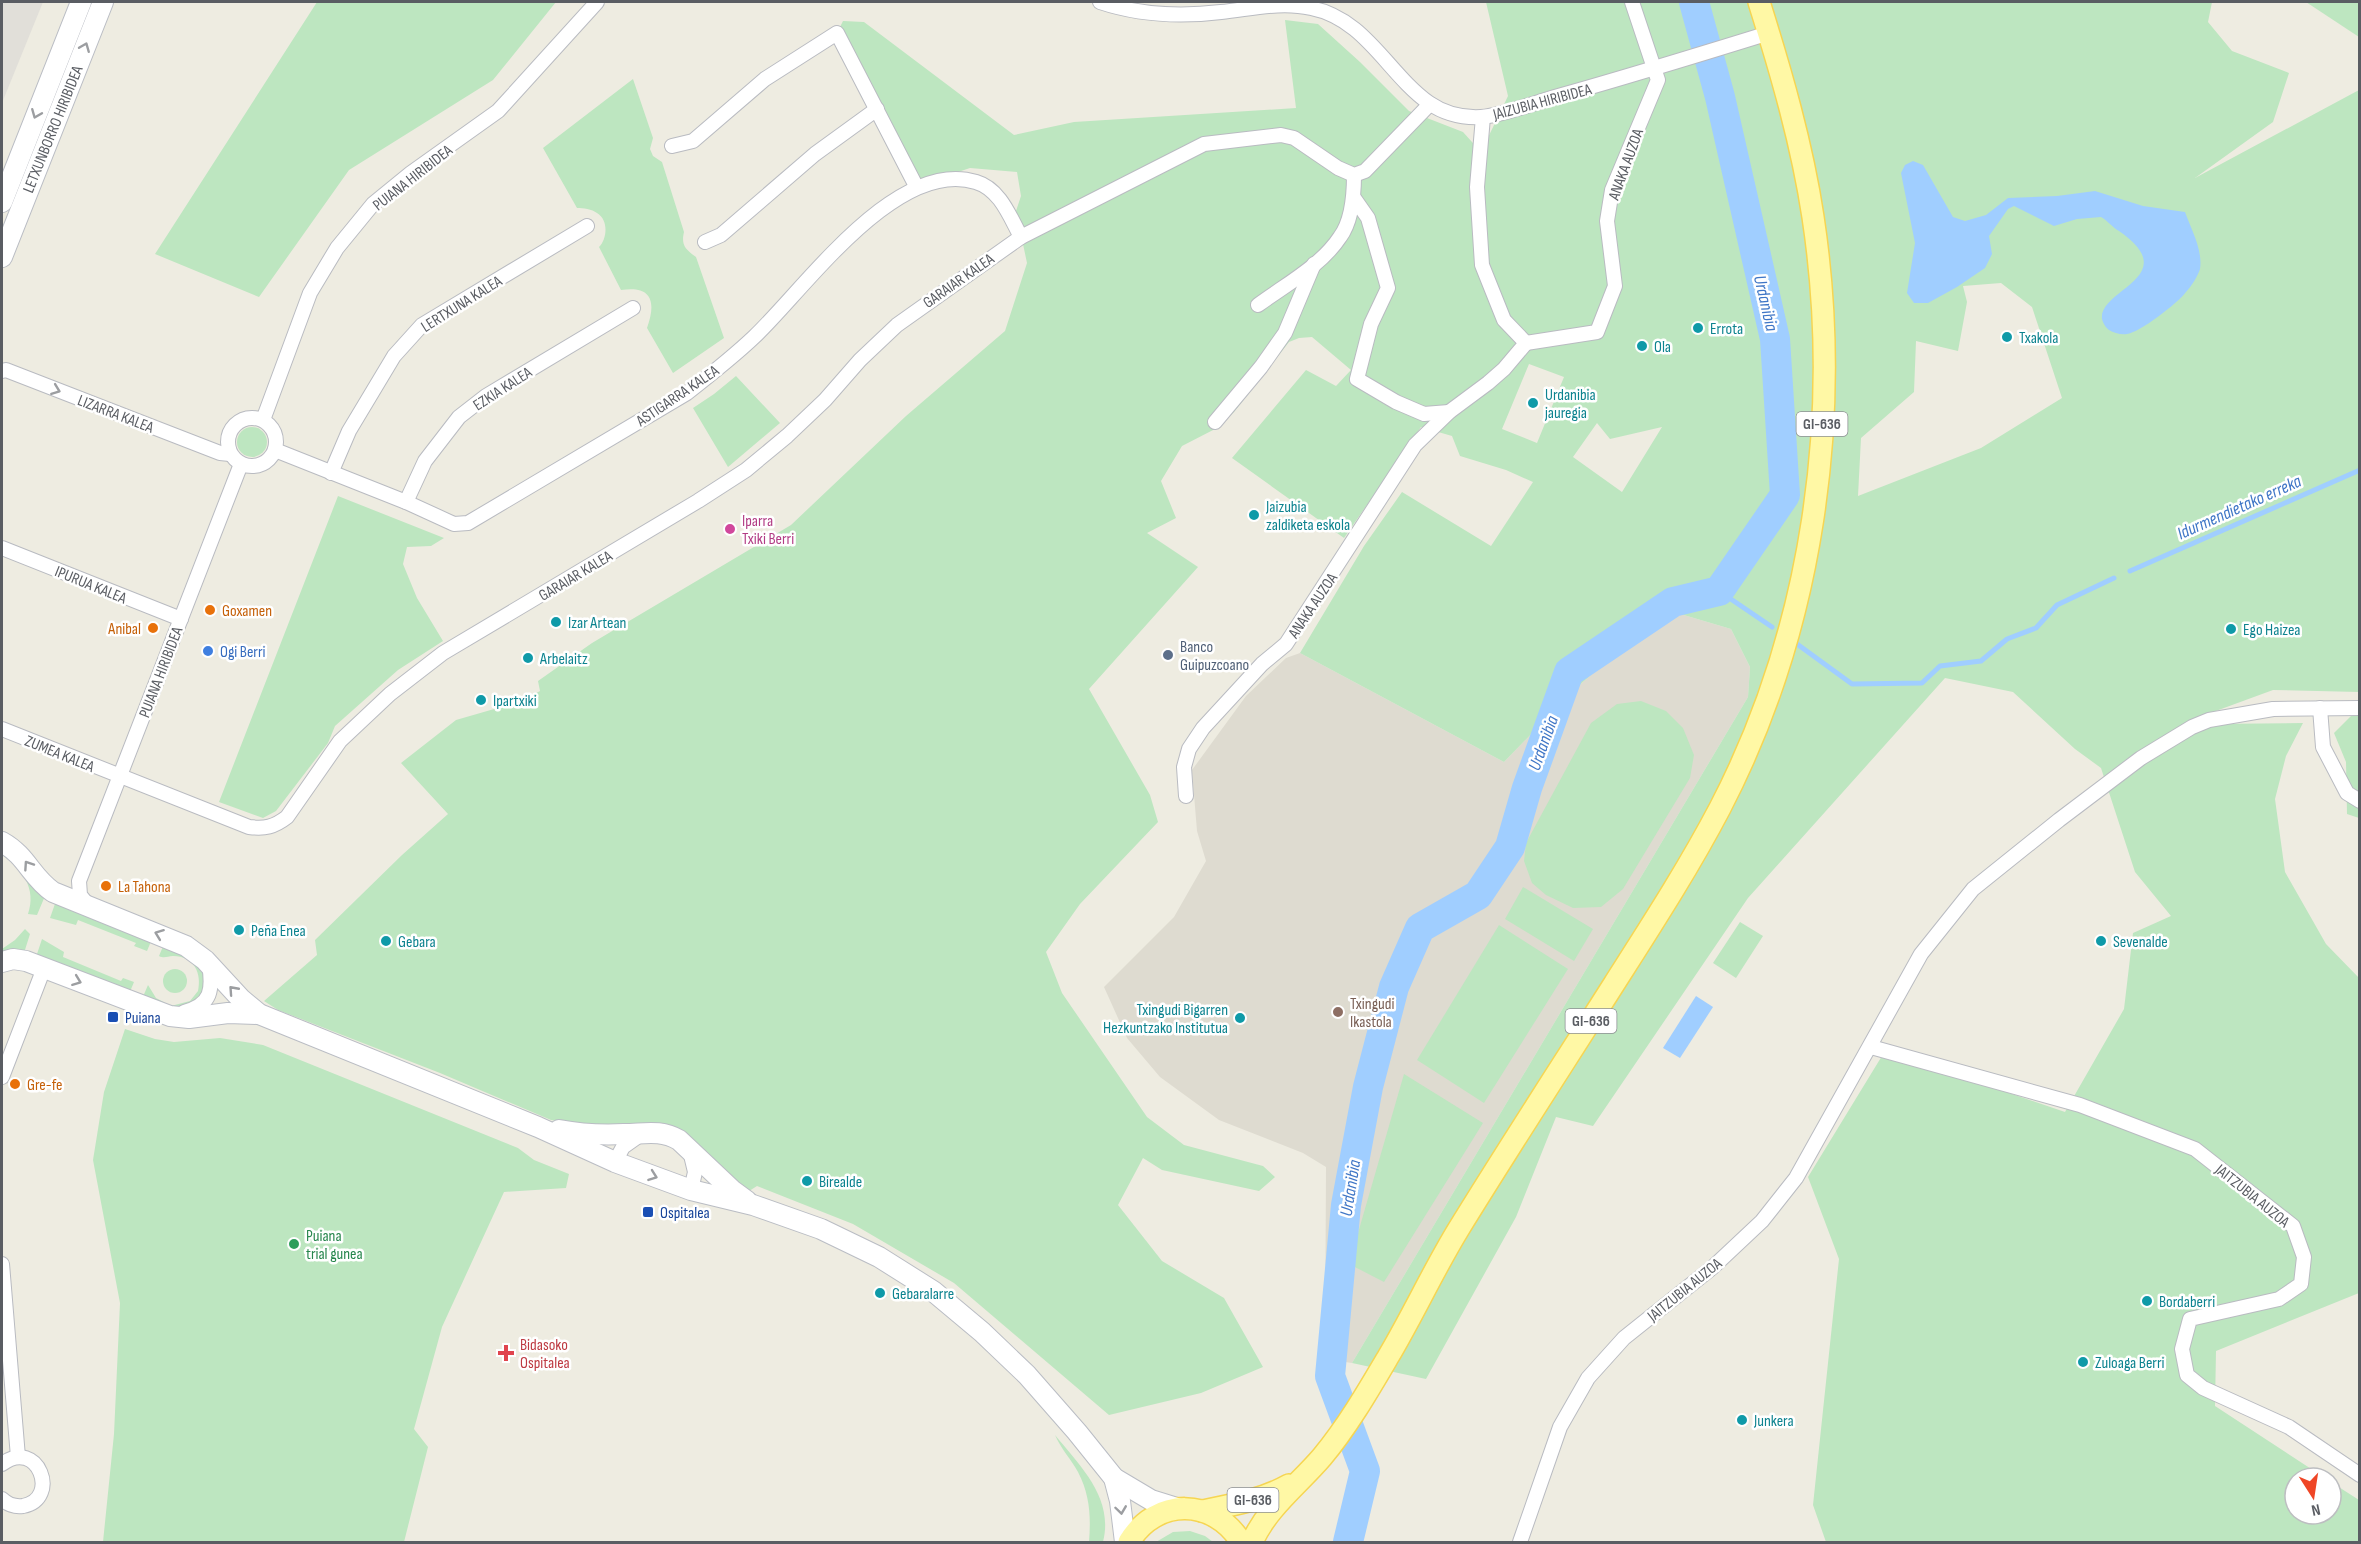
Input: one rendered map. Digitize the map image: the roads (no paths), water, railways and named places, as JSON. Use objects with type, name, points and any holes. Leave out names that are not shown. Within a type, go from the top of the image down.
[{"type":"main road","name":"GI-636","points":[[1252,1542],[1271,1512],[1331,1445],[1365,1394],[1389,1356],[1455,1235],[1689,865],[1722,805],[1768,695],[1787,634],[1802,573],[1818,480],[1824,379],[1819,269],[1803,165],[1759,2]]},
{"type":"main road","name":"GI-636","points":[[1129,1542],[1147,1521],[1163,1513],[1180,1509],[1202,1511],[1242,1503],[1262,1497],[1300,1479]]},
{"type":"main road","name":"GI-636","points":[[1202,1511],[1217,1517],[1230,1527],[1240,1542]]},
{"type":"street","name":"LETXUNBORRO HIRIBIDEA","points":[[2,202],[81,2]]},
{"type":"street","name":"LETXUNBORRO HIRIBIDEA","points":[[2,257],[103,2]]},
{"type":"street","name":"PUIANA HIRIBIDEA","points":[[263,420],[310,293],[337,248],[373,204],[411,173],[498,111],[597,2]]},
{"type":"street","name":"JAIZUBIA HIRIBIDEA","points":[[1100,2],[1137,11],[1182,16],[1285,4],[1312,8],[1336,16],[1363,35],[1401,80],[1430,104],[1455,116],[1483,117],[1769,33]]},
{"type":"street","points":[[1632,2],[1654,68]]},
{"type":"street","points":[[672,146],[693,141],[765,79],[837,33],[916,186]]},
{"type":"street","name":"ANAKA AUZOA","points":[[1186,796],[1184,767],[1189,749],[1203,728],[1262,664],[1286,644],[1415,445],[1449,412],[1504,369],[1526,343],[1597,332],[1615,286],[1607,221],[1611,190],[1658,80],[1654,68]]},
{"type":"street","points":[[1021,237],[1204,144],[1281,135],[1294,138],[1338,168],[1354,174],[1365,171],[1430,104]]},
{"type":"street","points":[[705,242],[721,235],[815,154],[877,109]]},
{"type":"street","points":[[1483,117],[1477,186],[1482,265],[1504,320],[1526,343]]},
{"type":"street","points":[[1258,305],[1314,264],[1341,236],[1354,198],[1354,174]]},
{"type":"street","name":"ASTIGARRA KALEA","points":[[275,450],[406,502],[454,524],[468,523],[687,393],[755,337],[833,252],[871,218],[916,186],[946,179],[977,182],[999,198],[1021,237]]},
{"type":"street","points":[[1354,198],[1368,218],[1388,288],[1371,324],[1357,379],[1396,402],[1424,414],[1449,412]]},
{"type":"street","name":"LERTXUNA KALEA","points":[[331,473],[349,431],[394,356],[422,325],[587,226]]},
{"type":"street","name":"GARAIAR KALEA","points":[[119,776],[249,827],[266,829],[278,824],[287,817],[340,741],[390,694],[443,653],[746,470],[825,399],[860,360],[897,325],[1021,237]]},
{"type":"street","points":[[1215,422],[1261,367],[1285,333],[1314,264]]},
{"type":"street","name":"EZKIA KALEA","points":[[406,502],[425,461],[459,417],[486,396],[633,308]]},
{"type":"street","name":"LIZARRA KALEA","points":[[2,370],[220,453],[230,454]]},
{"type":"street","points":[[248,418],[263,420],[269,424],[275,436],[275,450],[264,463],[257,466],[241,464],[230,454],[227,439],[234,425],[248,418]]},
{"type":"street","name":"PUIANA HIRIBIDEA","points":[[79,881],[241,464]]},
{"type":"street","name":"IPURUA KALEA","points":[[2,548],[181,619]]},
{"type":"street","points":[[2320,708],[2323,747],[2347,793],[2360,801]]},
{"type":"street","name":"JAITZUBIA AUZOA","points":[[1520,1542],[1560,1426],[1588,1378],[1624,1338],[1713,1267],[1762,1221],[1796,1178],[1921,954],[1973,889],[2141,758],[2192,727],[2209,720],[2272,710],[2360,708]]},
{"type":"street","name":"ZUMEA KALEA","points":[[2,729],[119,776]]},
{"type":"street","points":[[2,842],[20,854],[38,880],[53,892],[175,940],[196,952],[241,999],[259,1014],[538,1127],[615,1162],[691,1190],[753,1205],[820,1229],[879,1257],[933,1291],[982,1332],[1027,1375],[1114,1478],[1151,1500],[1180,1509]]},
{"type":"street","points":[[53,892],[68,890],[79,881]]},
{"type":"street","points":[[79,881],[80,895],[90,907]]},
{"type":"street","points":[[2,962],[19,959],[161,1014],[189,1018],[228,1013],[259,1014]]},
{"type":"street","points":[[161,1014],[187,1011],[204,1004],[210,986],[209,964]]},
{"type":"street","points":[[2,1077],[44,968]]},
{"type":"street","name":"JAITZUBIA AUZOA","points":[[1870,1047],[2080,1105],[2195,1149],[2293,1226],[2304,1257],[2301,1284],[2279,1299],[2190,1319],[2182,1349],[2187,1375],[2204,1389],[2289,1427],[2360,1475]]},
{"type":"street","points":[[538,1127],[596,1134],[654,1132],[671,1135],[732,1190],[753,1205]]},
{"type":"street","points":[[615,1162],[629,1141],[637,1136],[654,1132]]},
{"type":"street","points":[[689,1150],[695,1172],[691,1190]]},
{"type":"street","points":[[2,1264],[18,1457]]},
{"type":"street","points":[[2,1464],[12,1458],[27,1458],[40,1469],[43,1477],[40,1493],[35,1500],[20,1506],[12,1506],[2,1499]]},
{"type":"street","points":[[1114,1478],[1120,1501],[1125,1542]]},
{"type":"water","points":[[1913,161],[1923,165],[1953,217],[1965,221],[1986,215],[2008,198],[2057,196],[2095,191],[2143,206],[2185,212],[2198,247],[2199,272],[2182,297],[2158,317],[2133,332],[2115,333],[2103,322],[2104,308],[2142,271],[2144,260],[2137,247],[2101,217],[2077,219],[2054,226],[2014,206],[2008,209],[1989,236],[1992,254],[1985,268],[1928,303],[1914,303],[1907,293],[1915,243],[1901,173],[1905,165]]},
{"type":"water","points":[[1696,996],[1713,1007],[1680,1058],[1663,1048]]},
{"type":"waterway","name":"Urdanibia","points":[[1348,1542],[1365,1471],[1330,1376],[1346,1205],[1368,1087],[1394,987],[1420,928],[1478,895],[1510,847],[1527,788],[1569,672],[1673,602],[1719,591],[1785,495],[1775,339],[1720,97],[1694,2]]},
{"type":"waterway","name":"Idurmendietako erreka","points":[[2130,571],[2360,470]]},
{"type":"waterway","name":"Idurmendietako erreka","points":[[1797,644],[1852,684],[1922,683],[1940,666],[1981,661],[2007,639],[2036,628],[2057,605],[2114,578]]},
{"type":"waterway","name":"Idurmendietako erreka","points":[[1719,591],[1772,627]]},
{"type":"place","name":"Errota","points":[[1698,328]]},
{"type":"place","name":"Txakola","points":[[2007,337]]},
{"type":"place","name":"Ola","points":[[1642,346]]},
{"type":"place","name":"Urdanibia jauregia","points":[[1533,403]]},
{"type":"place","name":"Jaizubia zaldiketa eskola","points":[[1254,515]]},
{"type":"place","name":"Iparra Txiki Berri","points":[[730,529]]},
{"type":"place","name":"Goxamen","points":[[210,610]]},
{"type":"place","name":"Izar Artean","points":[[556,622]]},
{"type":"place","name":"Anibal","points":[[153,628]]},
{"type":"place","name":"Ego Haizea","points":[[2231,629]]},
{"type":"place","name":"Ogi Berri","points":[[208,651]]},
{"type":"place","name":"Banco Guipuzcoano","points":[[1168,655]]},
{"type":"place","name":"Arbelaitz","points":[[528,658]]},
{"type":"place","name":"Ipartxiki","points":[[481,700]]},
{"type":"place","name":"La Tahona","points":[[106,886]]},
{"type":"place","name":"Peña Enea","points":[[239,930]]},
{"type":"place","name":"Gebara","points":[[386,941]]},
{"type":"place","name":"Sevenalde","points":[[2101,941]]},
{"type":"place","name":"Txingudi Ikastola","points":[[1338,1012]]},
{"type":"place","name":"Puiana","points":[[113,1017]]},
{"type":"place","name":"Txingudi Bigarren Hezkuntzako Institutua","points":[[1240,1018]]},
{"type":"place","name":"Gre-fe","points":[[15,1084]]},
{"type":"place","name":"Birealde","points":[[807,1181]]},
{"type":"place","name":"Ospitalea","points":[[648,1212]]},
{"type":"place","name":"Puiana trial gunea","points":[[294,1244]]},
{"type":"place","name":"Gebaralarre","points":[[880,1293]]},
{"type":"place","name":"Bordaberri","points":[[2147,1301]]},
{"type":"place","name":"Bidasoko Ospitalea","points":[[506,1353]]},
{"type":"place","name":"Zuloaga Berri","points":[[2083,1362]]},
{"type":"place","name":"Junkera","points":[[1742,1420]]}]
